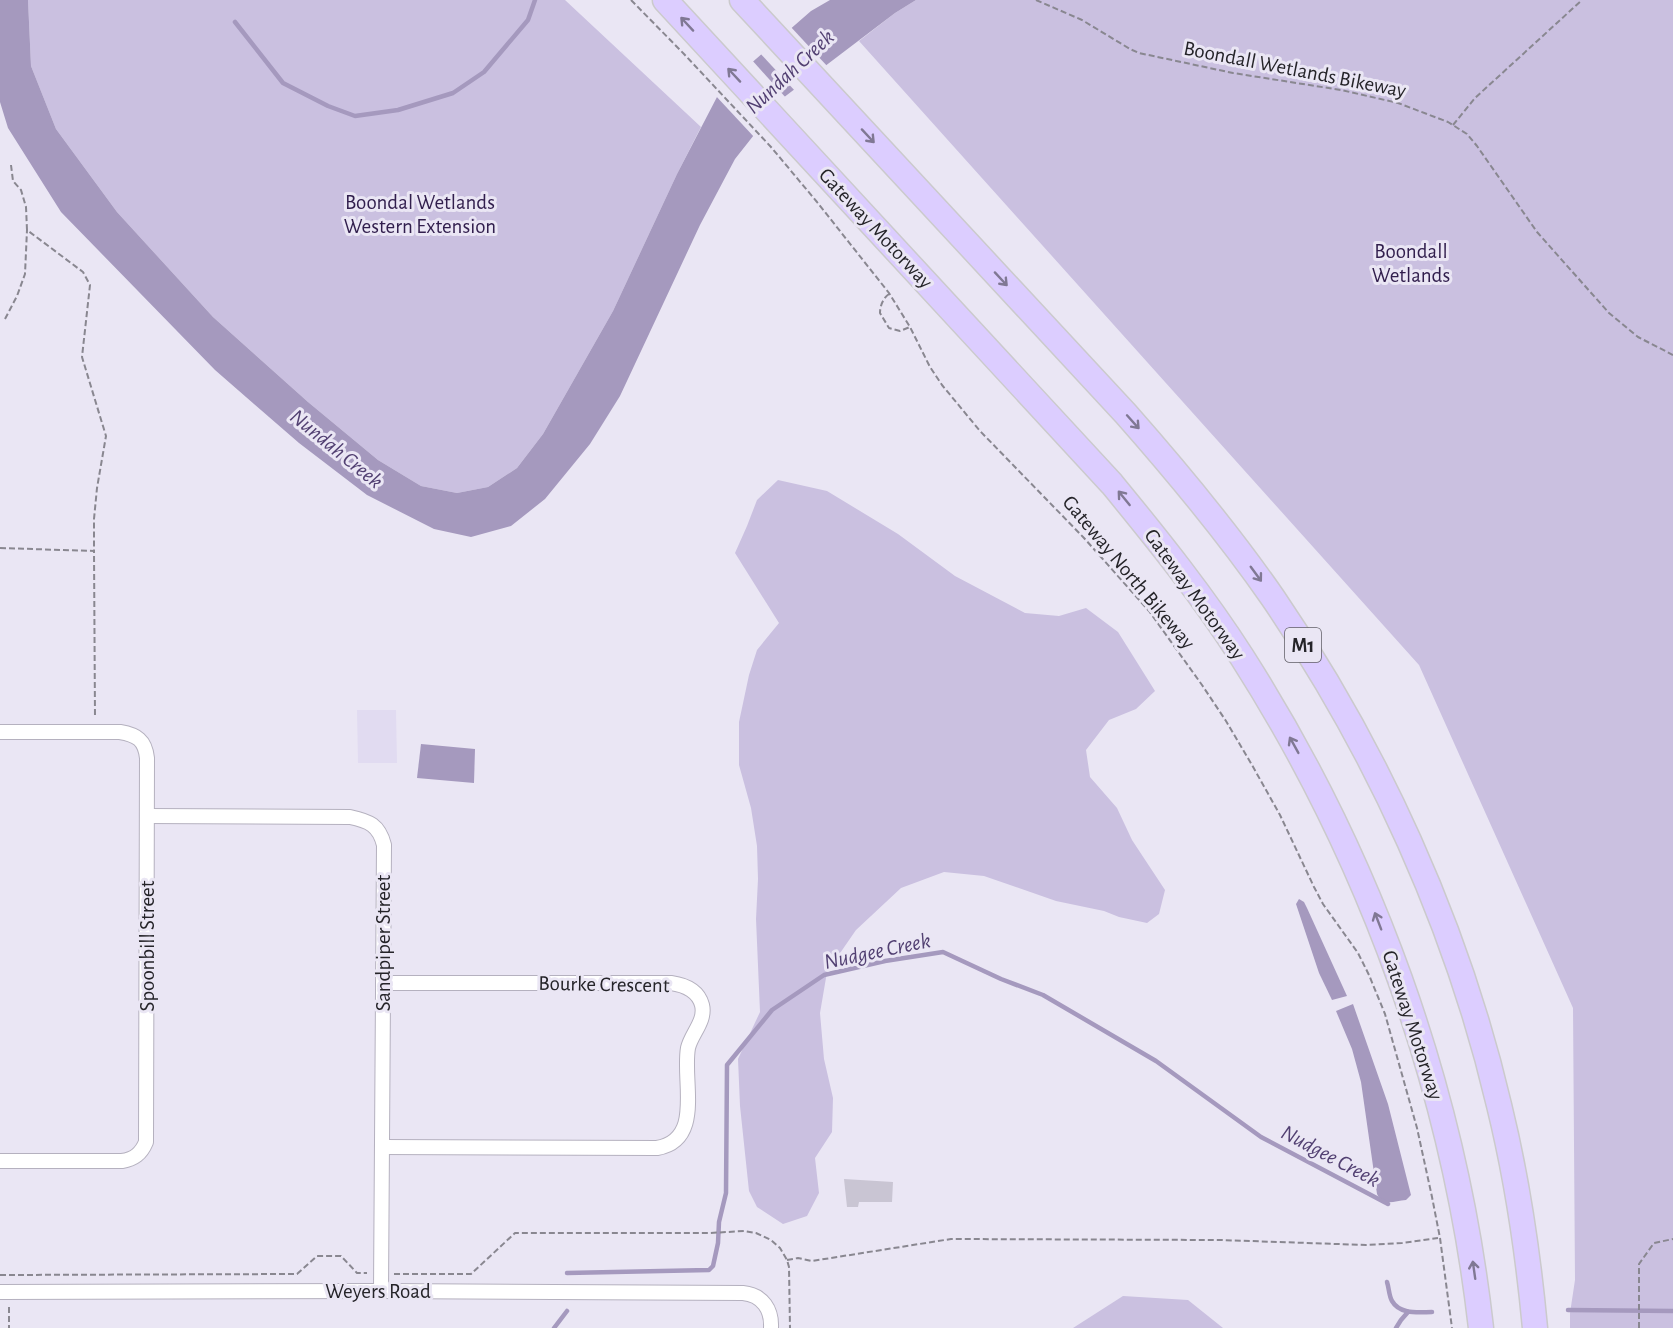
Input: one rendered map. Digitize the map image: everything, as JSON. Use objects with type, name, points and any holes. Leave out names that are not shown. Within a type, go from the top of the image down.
[{"type":"highway","name":"Gateway Motorway","points":[[664,0],[702,56],[779,139],[1112,484],[1196,590],[1241,655],[1279,716],[1328,807],[1354,862],[1416,1022],[1446,1127],[1473,1261],[1481,1328]]},
{"type":"highway","name":"M1","points":[[746,5],[1118,405],[1181,477],[1273,598],[1347,717],[1422,869],[1479,1030],[1499,1106],[1514,1179],[1526,1249],[1535,1328]]},
{"type":"street","name":"Spoonbill Street","points":[[0,732],[120,732],[130,734],[143,742],[147,758],[147,1135],[143,1148],[136,1157],[122,1161],[0,1161]]},
{"type":"street","name":"Sandpiper Street","points":[[147,816],[350,817],[364,820],[381,834],[384,845],[381,1291]]},
{"type":"street","name":"Bourke Crescent","points":[[382,1147],[657,1148],[667,1146],[679,1137],[686,1125],[687,1053],[703,1010],[700,998],[690,988],[671,983],[383,982]]},
{"type":"street","name":"Weyers Road","points":[[4,1292],[743,1293],[755,1295],[763,1301],[768,1309],[771,1328]]},
{"type":"path","name":"Gateway North Bikeway","points":[[631,0],[702,56],[779,139],[817,202],[890,293],[930,367],[957,405],[1084,538],[1149,611],[1202,685],[1252,765],[1280,815],[1323,904],[1358,953],[1377,995],[1401,1068],[1417,1128],[1440,1238],[1452,1328]]},
{"type":"path","name":"Boondall Wetlands Bikeway","points":[[1036,0],[1082,20],[1139,53],[1233,73],[1368,96],[1424,111],[1453,125],[1467,134],[1477,146],[1537,232],[1609,313],[1638,337],[1673,355]]},
{"type":"path","points":[[1453,125],[1474,98],[1582,0]]},
{"type":"path","points":[[5,319],[25,274],[27,230],[26,207],[21,190],[13,181],[11,165]]},
{"type":"path","points":[[27,230],[83,272],[90,285],[82,357],[106,436],[94,519],[95,732]]},
{"type":"path","points":[[890,293],[884,299],[880,313],[889,328],[900,331],[910,327]]},
{"type":"path","points":[[0,548],[94,551]]},
{"type":"path","points":[[393,1274],[471,1274],[515,1233],[724,1233],[744,1231],[763,1236],[780,1248],[787,1260],[790,1328]]},
{"type":"path","points":[[787,1260],[798,1258],[812,1261],[951,1239],[1253,1241],[1366,1245],[1440,1238]]},
{"type":"path","points":[[1639,1328],[1640,1264],[1654,1243],[1673,1239]]},
{"type":"path","points":[[0,1275],[297,1274],[317,1256],[341,1256],[357,1273],[371,1273]]},
{"type":"path","points":[[4,1292],[9,1328]]},
{"type":"shaded area","points":[[357,710],[396,710],[397,763],[358,763]]},
{"type":"green space","name":"Boondal Wetlands Western Extension","points":[[28,0],[565,0],[701,127],[613,311],[543,434],[517,468],[488,487],[457,493],[421,486],[378,460],[308,402],[213,317],[117,212],[56,129],[31,66]]},
{"type":"green space","name":"Boondall Wetlands","points":[[916,0],[1673,0],[1673,1328],[1570,1328],[1575,1280],[1573,1008],[1419,665],[859,41]]},
{"type":"green space","points":[[778,480],[827,491],[898,534],[955,576],[1025,613],[1059,616],[1086,608],[1118,632],[1155,691],[1136,709],[1109,720],[1086,750],[1090,777],[1117,808],[1132,840],[1165,890],[1159,914],[1147,923],[1056,901],[984,876],[944,872],[901,888],[856,930],[827,972],[820,1013],[824,1059],[833,1098],[832,1132],[815,1158],[819,1193],[807,1216],[783,1224],[757,1207],[749,1191],[740,1106],[738,1059],[760,1012],[756,919],[757,846],[751,808],[739,765],[739,722],[757,650],[779,623],[735,553],[757,500]]},
{"type":"green space","points":[[1123,1296],[1188,1300],[1223,1328],[1073,1328]]},
{"type":"water","name":"Nundah Creek","points":[[0,0],[28,0],[31,66],[56,129],[117,212],[213,317],[308,402],[378,460],[421,486],[457,493],[488,487],[517,468],[543,434],[613,311],[677,174],[717,97],[733,79],[811,11],[830,0],[916,0],[895,13],[783,98],[735,159],[700,225],[620,396],[590,444],[545,499],[511,526],[471,537],[434,529],[367,495],[299,443],[215,370],[61,212],[8,128],[0,102]]},
{"type":"water","points":[[421,744],[475,749],[474,783],[417,778]]},
{"type":"water","points":[[1299,899],[1307,908],[1347,996],[1332,1000],[1319,973],[1296,904]]},
{"type":"water","points":[[1353,1004],[1388,1104],[1411,1195],[1406,1200],[1386,1202],[1382,1201],[1377,1194],[1361,1082],[1352,1049],[1336,1011]]},
{"type":"pier","points":[[790,26],[828,67],[796,92],[759,52]]},
{"type":"pier","points":[[751,59],[787,99],[755,138],[715,95],[731,76]]},
{"type":"building","points":[[844,1179],[893,1182],[892,1202],[859,1202],[858,1207],[847,1207]]},
{"type":"waterway","points":[[235,22],[283,83],[328,106],[355,116],[398,110],[453,93],[484,72],[528,20],[535,0]]},
{"type":"waterway","name":"Nudgee Creek","points":[[567,1273],[709,1270],[713,1266],[718,1243],[719,1222],[726,1193],[727,1065],[772,1010],[824,975],[885,961],[943,952],[1001,979],[1043,995],[1156,1061],[1261,1137],[1388,1204]]},
{"type":"waterway","name":"Nudgee Creek","points":[[1387,1282],[1391,1299],[1400,1309],[1410,1312],[1432,1312]]},
{"type":"waterway","name":"Nudgee Creek","points":[[1568,1310],[1673,1311]]},
{"type":"waterway","name":"Nudgee Creek","points":[[554,1328],[567,1311]]},
{"type":"waterway","points":[[1396,1328],[1408,1312]]}]
